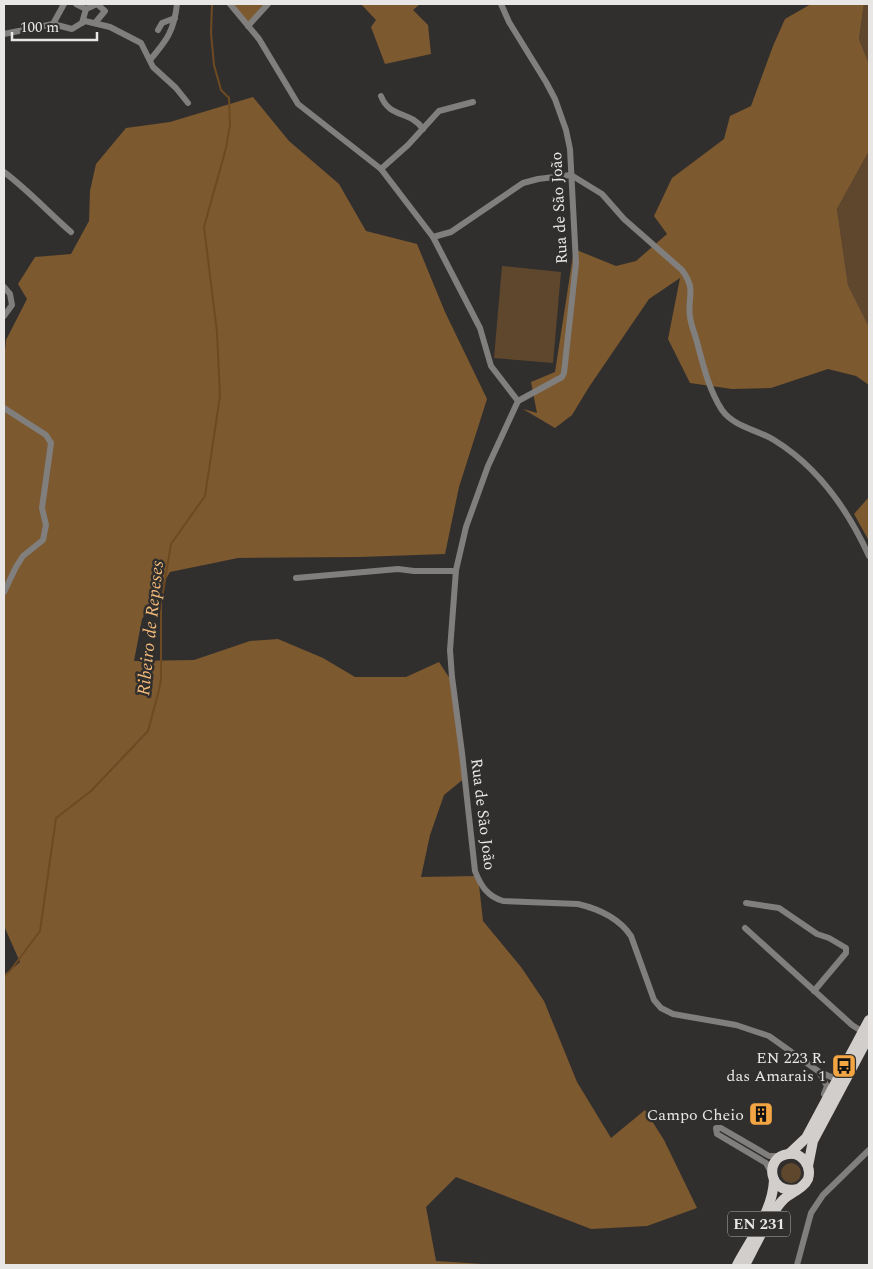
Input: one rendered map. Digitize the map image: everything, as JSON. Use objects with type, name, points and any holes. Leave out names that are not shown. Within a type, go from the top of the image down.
[{"type":"main road","name":"EN 231","points":[[745,1265],[780,1203],[802,1186],[808,1177],[808,1166],[813,1141],[866,1034],[869,1020]]},
{"type":"main road","name":"EN 231","points":[[737,1265],[772,1195],[774,1164],[806,1138],[840,1074],[866,1034]]},
{"type":"main road","points":[[785,1155],[801,1157],[808,1166]]},
{"type":"main road","name":"EN 231","points":[[773,1177],[781,1188],[797,1189]]},
{"type":"street","points":[[53,24],[64,4]]},
{"type":"street","points":[[76,4],[86,9]]},
{"type":"street","points":[[82,23],[86,9],[97,4],[105,11],[95,24]]},
{"type":"street","points":[[150,60],[165,42],[174,24],[176,4]]},
{"type":"street","points":[[230,4],[248,26],[298,104],[382,170],[433,237],[480,328],[491,366],[518,401]]},
{"type":"street","points":[[248,26],[268,4]]},
{"type":"street","name":"Rua de São João","points":[[501,4],[509,22],[546,82],[562,113],[570,149],[575,258],[564,373],[562,377],[518,401],[488,466],[466,527],[456,571],[450,650],[475,871],[487,893],[503,901],[578,904],[590,907],[616,920],[625,927],[631,936],[654,1000],[661,1008],[673,1014],[736,1025],[761,1032],[818,1072]]},
{"type":"street","points":[[158,30],[162,23],[175,18]]},
{"type":"street","points":[[4,34],[53,24],[72,29],[86,21],[110,27],[141,43],[153,66],[176,88],[188,103]]},
{"type":"street","points":[[381,96],[385,104],[393,112],[415,120],[423,128]]},
{"type":"street","points":[[382,170],[439,111],[473,102]]},
{"type":"street","points":[[4,172],[71,232]]},
{"type":"street","points":[[433,237],[451,232],[523,183],[538,179],[571,175],[602,194],[624,219],[682,270],[689,280],[691,287],[690,319],[707,377],[723,411],[743,425],[772,439],[812,470],[841,505],[856,529],[869,556]]},
{"type":"street","points":[[4,287],[10,294],[12,305],[4,316]]},
{"type":"street","points":[[4,408],[46,435],[51,443],[42,508],[46,525],[43,540],[23,556],[4,592]]},
{"type":"street","points":[[296,578],[398,569],[456,571]]},
{"type":"street","points":[[746,903],[779,908],[817,934],[829,938],[846,948],[846,954],[814,991]]},
{"type":"street","points":[[745,928],[852,1025],[866,1034]]},
{"type":"street","points":[[818,1072],[830,1077],[840,1074]]},
{"type":"street","points":[[818,1072],[827,1086],[822,1098],[823,1105]]},
{"type":"street","points":[[773,1177],[766,1163],[717,1134],[716,1128],[721,1128],[769,1156],[785,1155]]},
{"type":"street","points":[[797,1265],[811,1213],[823,1195],[869,1150]]},
{"type":"shaded area","points":[[230,4],[268,4],[248,26]]},
{"type":"shaded area","points":[[361,4],[420,4],[413,10],[428,25],[431,54],[385,64],[371,27],[376,20]]},
{"type":"shaded area","points":[[811,4],[864,4],[859,39],[869,64],[869,151],[837,209],[848,285],[869,327],[869,385],[856,376],[828,369],[771,388],[732,389],[690,383],[668,339],[680,278],[649,299],[572,415],[555,428],[523,409],[537,413],[531,382],[555,372],[574,249],[616,266],[636,261],[667,234],[654,216],[672,178],[724,139],[730,116],[751,106],[785,19]]},
{"type":"shaded area","points":[[864,4],[869,4],[869,64],[859,39]]},
{"type":"shaded area","points":[[253,97],[289,141],[339,184],[366,231],[417,244],[445,312],[487,399],[459,487],[445,554],[238,558],[170,572],[142,619],[134,661],[194,660],[250,641],[278,639],[323,658],[355,677],[406,677],[439,662],[452,682],[466,777],[444,795],[430,835],[421,877],[478,876],[483,921],[521,967],[544,1001],[577,1082],[611,1138],[645,1110],[664,1140],[697,1208],[647,1226],[591,1229],[456,1177],[426,1207],[436,1261],[498,1265],[4,1265],[4,976],[20,962],[4,926],[4,360],[6,340],[27,299],[18,284],[35,257],[71,254],[89,221],[90,191],[96,164],[126,128],[170,122]]},
{"type":"shaded area","points":[[869,151],[869,327],[848,285],[837,209]]},
{"type":"shaded area","points":[[502,266],[561,272],[553,363],[494,358]]},
{"type":"shaded area","points":[[869,497],[869,541],[854,514]]},
{"type":"shaded area","points":[[787,1163],[795,1163],[801,1169],[801,1177],[795,1183],[787,1183],[781,1177],[781,1169]]},
{"type":"waterway","name":"Ribeiro de Repeses","points":[[4,976],[10,971],[40,931],[56,818],[91,791],[148,731],[161,679],[161,604],[171,544],[205,496],[220,396],[217,332],[204,227],[226,148],[230,125],[229,98],[221,90],[214,65],[211,33],[212,4]]},
{"type":"place","name":"EN 223 R. das Amarais 1","points":[[844,1066]]},
{"type":"place","name":"Campo Cheio","points":[[761,1114]]}]
